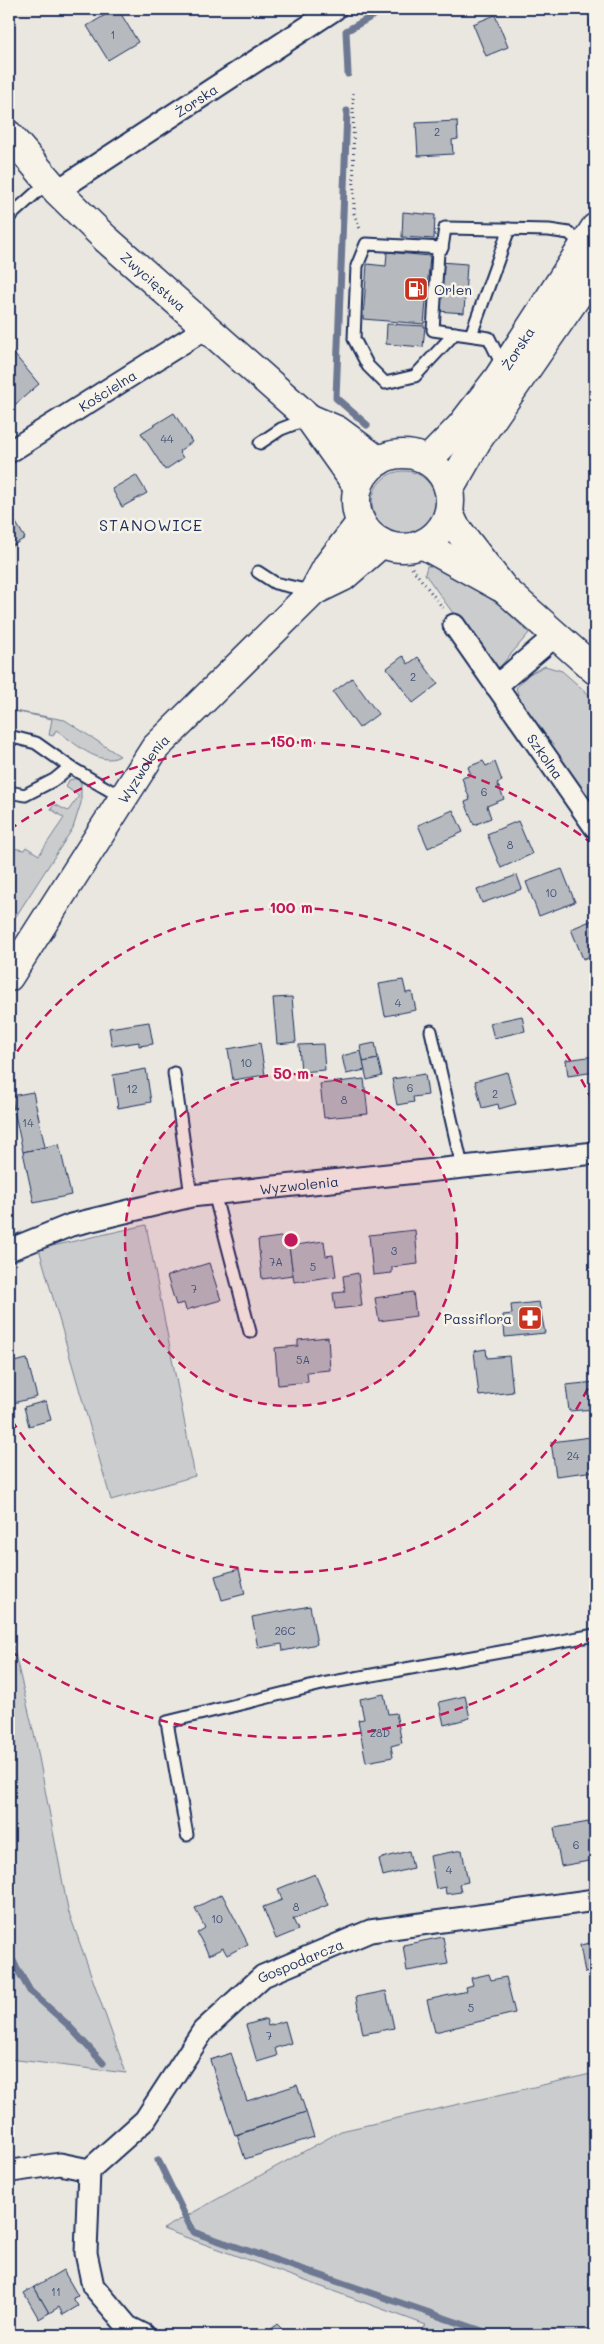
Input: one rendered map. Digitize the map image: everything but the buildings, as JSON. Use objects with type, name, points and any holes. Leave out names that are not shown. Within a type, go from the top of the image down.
[{"type":"main road","name":"Zwycięstwa","points":[[9,135],[53,186],[106,239],[309,418],[358,487]]},
{"type":"main road","name":"Żorska","points":[[428,461],[460,426],[504,368],[591,243]]},
{"type":"main road","name":"Żorska","points":[[449,501],[477,441],[595,270]]},
{"type":"main road","name":"Zwycięstwa","points":[[309,418],[338,430],[379,460]]},
{"type":"main road","points":[[504,589],[401,545],[370,534],[361,522],[357,510],[358,487],[363,476],[379,460],[395,455],[412,455],[428,461],[444,478],[455,526],[504,589],[595,670]]},
{"type":"main road","points":[[401,545],[439,532],[449,501]]},
{"type":"main road","name":"Wyzwolenia","points":[[9,977],[155,748],[314,591],[328,564],[361,522]]},
{"type":"main road","name":"Wyzwolenia","points":[[314,591],[401,545]]},
{"type":"street","name":"Żorska","points":[[53,186],[335,9]]},
{"type":"street","name":"Kościelna","points":[[9,452],[206,328]]},
{"type":"street","name":"Szkolna","points":[[454,625],[595,827]]},
{"type":"street","points":[[496,686],[556,635]]},
{"type":"street","name":"Wyzwolenia","points":[[9,1250],[71,1225],[191,1196],[595,1153]]},
{"type":"street","name":"Gospodarcza","points":[[89,2170],[145,2120],[203,2032],[263,1976],[370,1931],[595,1900]]},
{"type":"street","points":[[12,2171],[60,2164],[89,2170],[86,2253],[93,2286],[128,2326],[144,2335]]},
{"type":"lane","points":[[9,217],[53,186]]},
{"type":"lane","points":[[504,368],[489,338],[433,330],[438,252],[442,248],[445,228],[509,229],[569,233],[591,243]]},
{"type":"lane","points":[[471,335],[509,229]]},
{"type":"lane","points":[[442,248],[366,244],[357,266],[354,339],[368,366],[385,383],[415,376],[455,333]]},
{"type":"lane","points":[[260,443],[281,429],[309,418]]},
{"type":"lane","points":[[258,572],[275,583],[287,587],[314,591]]},
{"type":"lane","points":[[9,736],[36,743],[70,767],[123,798]]},
{"type":"lane","points":[[9,792],[25,795],[54,780],[70,767]]},
{"type":"lane","points":[[431,1031],[462,1166]]},
{"type":"lane","points":[[174,1073],[191,1196]]},
{"type":"lane","points":[[214,1193],[250,1332]]},
{"type":"lane","points":[[187,1835],[167,1722],[322,1684],[595,1635]]},
{"type":"path","points":[[353,93],[354,213],[366,244]]},
{"type":"path","points":[[401,545],[454,625]]},
{"type":"shaded area","points":[[398,471],[410,471],[427,480],[434,491],[436,503],[434,515],[427,526],[410,535],[398,535],[386,530],[377,521],[372,509],[372,497],[377,485],[386,476]]},
{"type":"shaded area","points":[[427,566],[442,566],[501,606],[529,633],[499,668],[475,644],[425,574]]},
{"type":"shaded area","points":[[545,666],[562,671],[595,700],[595,809],[522,706],[516,688],[529,674]]},
{"type":"shaded area","points":[[9,710],[65,720],[120,756],[104,759],[95,756],[86,752],[56,730],[53,736],[49,735],[52,719]]},
{"type":"shaded area","points":[[78,778],[81,780],[81,803],[73,828],[9,927],[9,865],[12,848],[24,850],[26,847],[39,855],[64,818],[51,809],[54,804],[68,811],[79,796],[66,787],[69,780]]},
{"type":"shaded area","points":[[146,1225],[195,1476],[111,1500],[39,1249]]},
{"type":"shaded area","points":[[9,1629],[36,1742],[68,1910],[126,2073],[9,2059]]},
{"type":"shaded area","points":[[595,2073],[595,2335],[418,2335],[426,2325],[163,2229],[341,2131]]},
{"type":"waterway","points":[[348,74],[346,31],[385,9]]},
{"type":"waterway","points":[[347,111],[336,398],[367,425]]},
{"type":"waterway","points":[[9,1954],[30,1991],[67,2024],[103,2063]]},
{"type":"waterway","points":[[158,2160],[193,2232],[494,2335]]},
{"type":"place","name":"Orlen","points":[[416,289]]},
{"type":"place","name":"Passiflora","points":[[530,1318]]},
{"type":"district","name":"STANOWICE","points":[[151,524]]}]
